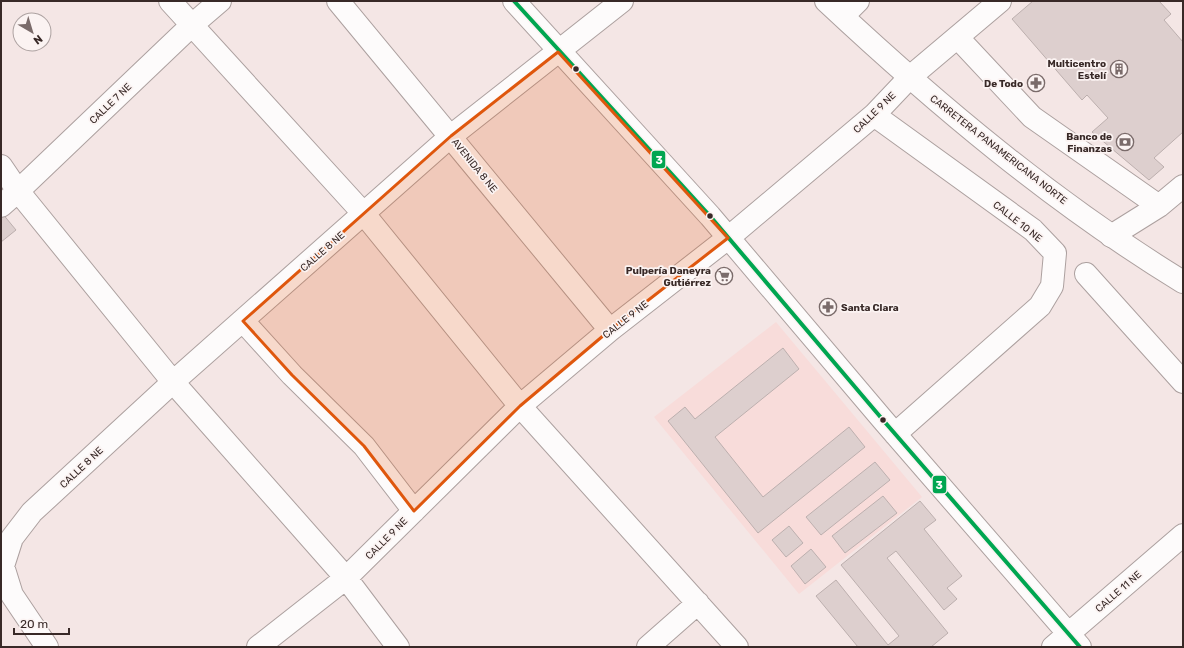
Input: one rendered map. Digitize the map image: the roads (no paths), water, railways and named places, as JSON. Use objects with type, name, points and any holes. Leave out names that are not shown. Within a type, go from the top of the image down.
[{"type":"main road","points":[[170,1],[364,214],[520,406],[738,647]]},
{"type":"main road","name":"CALLE 7 NE","points":[[1,206],[192,25],[220,1]]},
{"type":"main road","name":"AVENIDA 8 NE","points":[[338,1],[610,330]]},
{"type":"main road","points":[[514,1],[558,52],[728,238],[1042,604],[1067,643]]},
{"type":"main road","name":"CALLE 8 NE","points":[[47,647],[12,595],[3,566],[12,538],[32,512],[173,382],[451,136],[622,1]]},
{"type":"main road","name":"CARRETERA PANAMERICANA NORTE","points":[[826,1],[910,77],[1002,153],[1111,236],[1183,282]]},
{"type":"main road","points":[[843,16],[858,1]]},
{"type":"main road","name":"CALLE 9 NE","points":[[258,647],[346,578],[520,406],[610,330],[728,238],[874,115],[910,77],[1000,1]]},
{"type":"main road","points":[[958,38],[1032,117],[1159,206]]},
{"type":"main road","name":"CALLE 10 NE","points":[[874,115],[1033,230],[1055,253],[1052,286],[1040,306],[895,434]]},
{"type":"main road","points":[[1,166],[18,191],[173,382],[346,578],[398,647]]},
{"type":"main road","points":[[1111,236],[1159,206],[1183,186]]},
{"type":"main road","points":[[1086,274],[1183,382]]},
{"type":"main road","points":[[243,320],[292,375],[364,446],[414,511]]},
{"type":"main road","name":"CALLE 11 NE","points":[[1067,643],[1183,535]]},
{"type":"main road","points":[[648,647],[698,603]]},
{"type":"place","name":"Multicentro Estelí","points":[[1119,69]]},
{"type":"place","name":"De Todo","points":[[1036,83]]},
{"type":"place","name":"Banco de Finanzas","points":[[1125,142]]},
{"type":"place","name":"Pulpería Daneyra Gutiérrez","points":[[724,276]]},
{"type":"place","name":"Santa Clara","points":[[828,307]]}]
